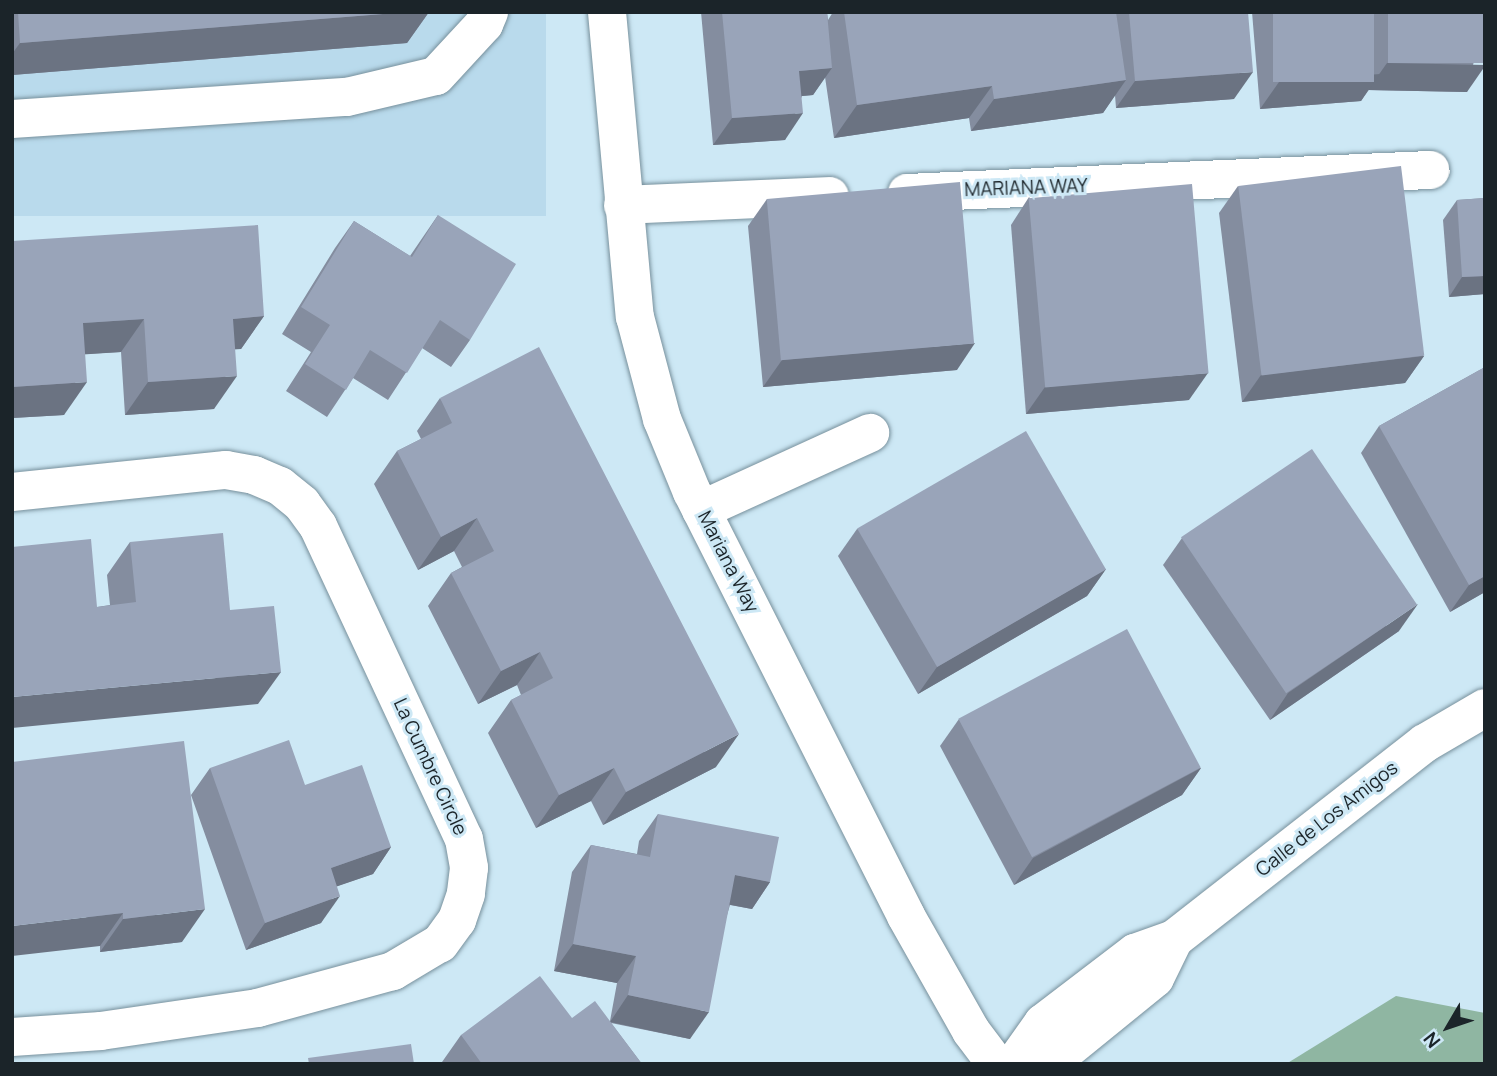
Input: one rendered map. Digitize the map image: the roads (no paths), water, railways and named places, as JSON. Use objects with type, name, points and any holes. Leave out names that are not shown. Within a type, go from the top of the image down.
[{"type":"street","points":[[12,119],[347,97],[436,76],[484,24],[489,12]]},
{"type":"street","name":"Mariana Way","points":[[607,12],[635,317],[662,419],[701,510],[906,916],[971,1031],[996,1064]]},
{"type":"street","name":"MARIANA WAY","points":[[624,205],[1430,170]]},
{"type":"street","points":[[701,510],[870,433]]},
{"type":"street","name":"La Cumbre Circle","points":[[12,492],[226,470],[254,475],[280,486],[302,503],[318,526],[458,826],[469,868],[461,907],[440,943],[393,971],[258,1008],[101,1031],[12,1037]]},
{"type":"street","name":"Calle de Los Amigos","points":[[1014,1064],[1044,1023],[1135,953],[1174,939],[1424,743],[1485,708]]},
{"type":"street","name":"Calle de Los Amigos","points":[[1035,1064],[1064,1052],[1155,978],[1174,939]]}]
